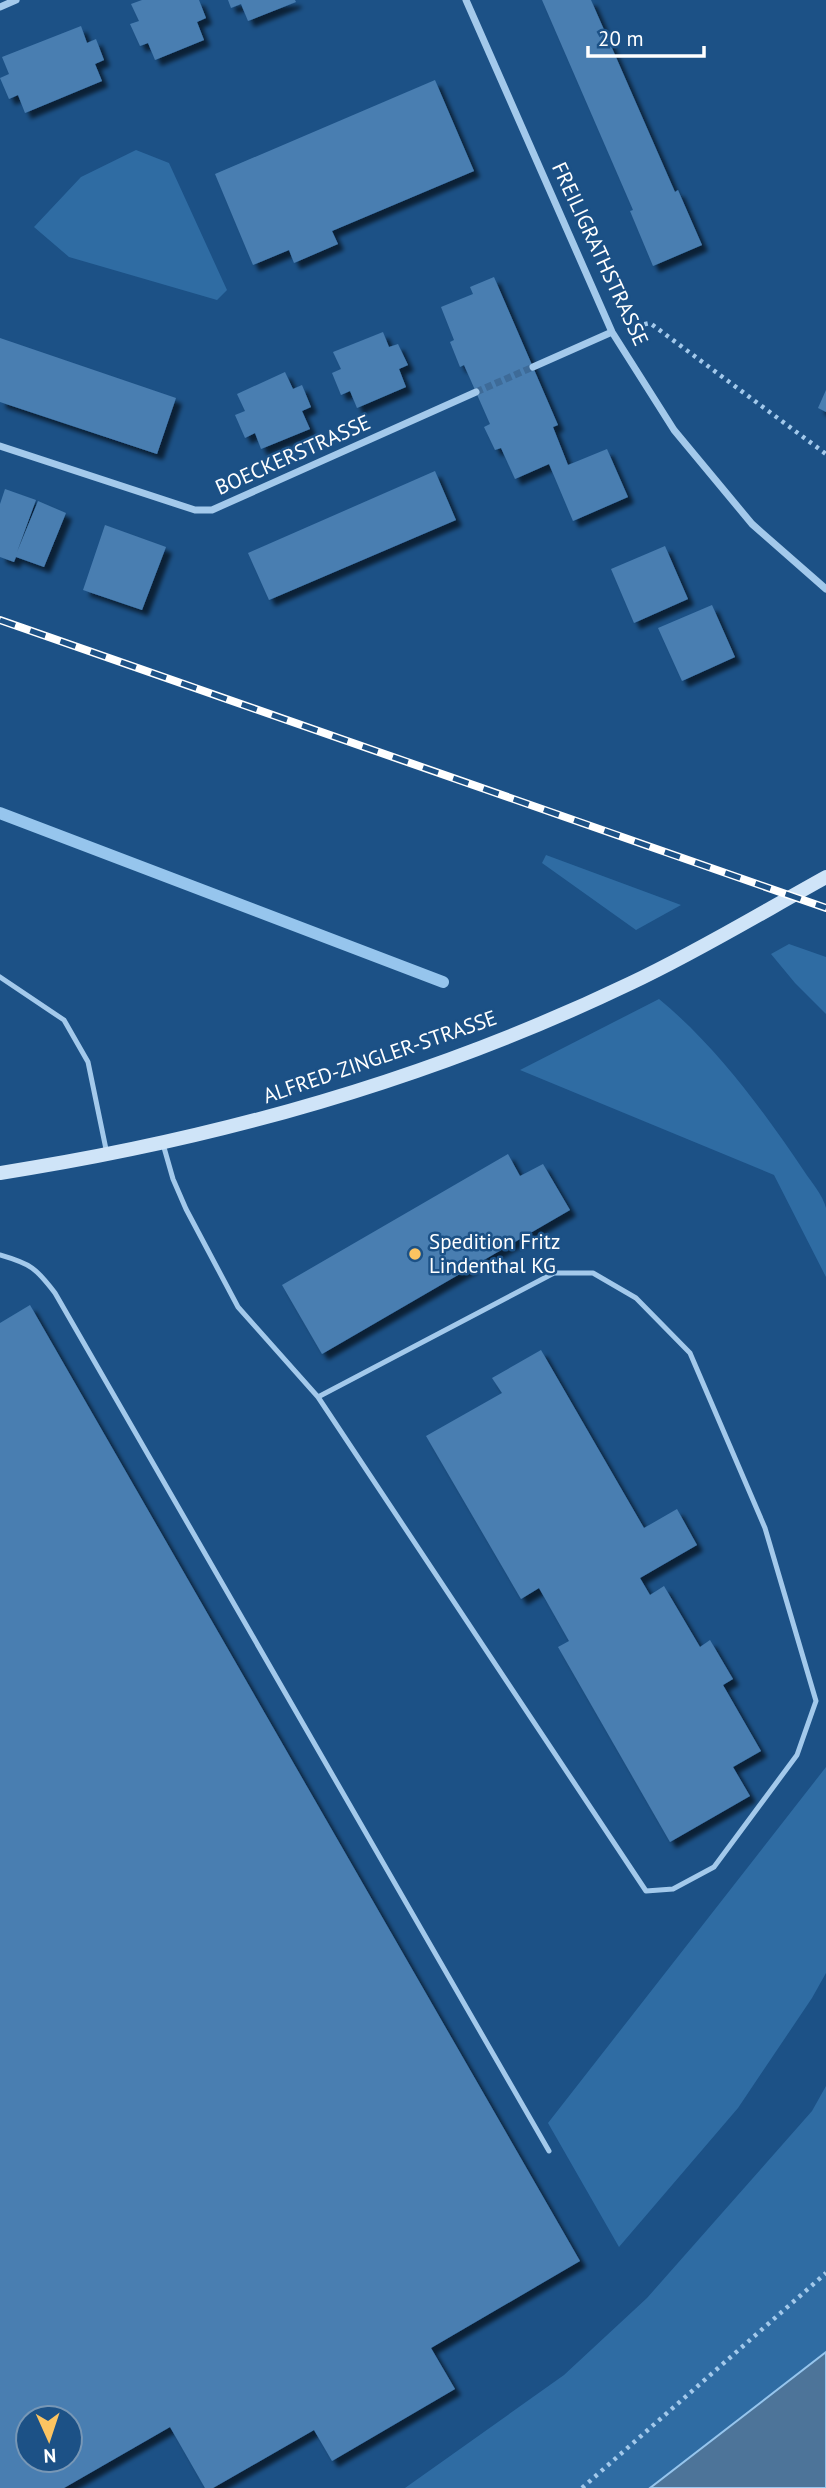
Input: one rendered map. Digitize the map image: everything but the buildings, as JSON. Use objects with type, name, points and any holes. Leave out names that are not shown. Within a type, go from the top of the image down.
[{"type":"street","points":[[0,7],[16,0]]},
{"type":"street","name":"FREILIGRATHSTRASSE","points":[[466,0],[612,332],[674,430],[717,482],[752,524],[826,589]]},
{"type":"street","points":[[533,368],[612,332]]},
{"type":"street","name":"BOECKERSTRASSE","points":[[0,446],[195,510],[212,510],[475,392]]},
{"type":"street","name":"ALFRED-ZINGLER-STRASSE","points":[[0,1173],[163,1144],[252,1122],[442,1063],[632,983],[826,877]]},
{"type":"lane","points":[[0,977],[64,1020],[88,1062],[107,1154]]},
{"type":"lane","points":[[163,1144],[173,1179],[186,1209],[238,1307],[318,1397],[646,1891],[673,1889],[714,1867],[797,1755],[816,1701],[765,1528],[690,1353],[636,1298],[614,1285],[593,1273],[554,1273],[318,1397]]},
{"type":"lane","points":[[0,1255],[37,1270],[55,1293],[549,2151]]},
{"type":"path","points":[[612,332],[650,323],[826,454]]},
{"type":"path","points":[[582,2488],[826,2273]]},
{"type":"shaded area","points":[[136,150],[169,163],[227,290],[217,300],[69,257],[34,227],[81,177]]},
{"type":"shaded area","points":[[546,855],[681,905],[636,930],[542,863]]},
{"type":"shaded area","points":[[789,944],[826,957],[826,1014],[771,954]]},
{"type":"shaded area","points":[[659,999],[700,1037],[738,1080],[820,1193],[826,1208],[826,1277],[774,1175],[520,1070]]},
{"type":"shaded area","points":[[826,1767],[826,1973],[738,2108],[619,2247],[548,2123]]},
{"type":"shaded area","points":[[826,2086],[826,2352],[650,2488],[405,2488],[564,2375],[647,2298],[812,2111]]},
{"type":"shaded area","points":[[826,2352],[826,2488],[650,2488]]},
{"type":"waterway","points":[[0,813],[443,982]]},
{"type":"tunnel","points":[[476,392],[533,367]]},
{"type":"railway","points":[[0,620],[826,908]]},
{"type":"place","name":"Spedition Fritz Lindenthal KG","points":[[415,1254]]}]
